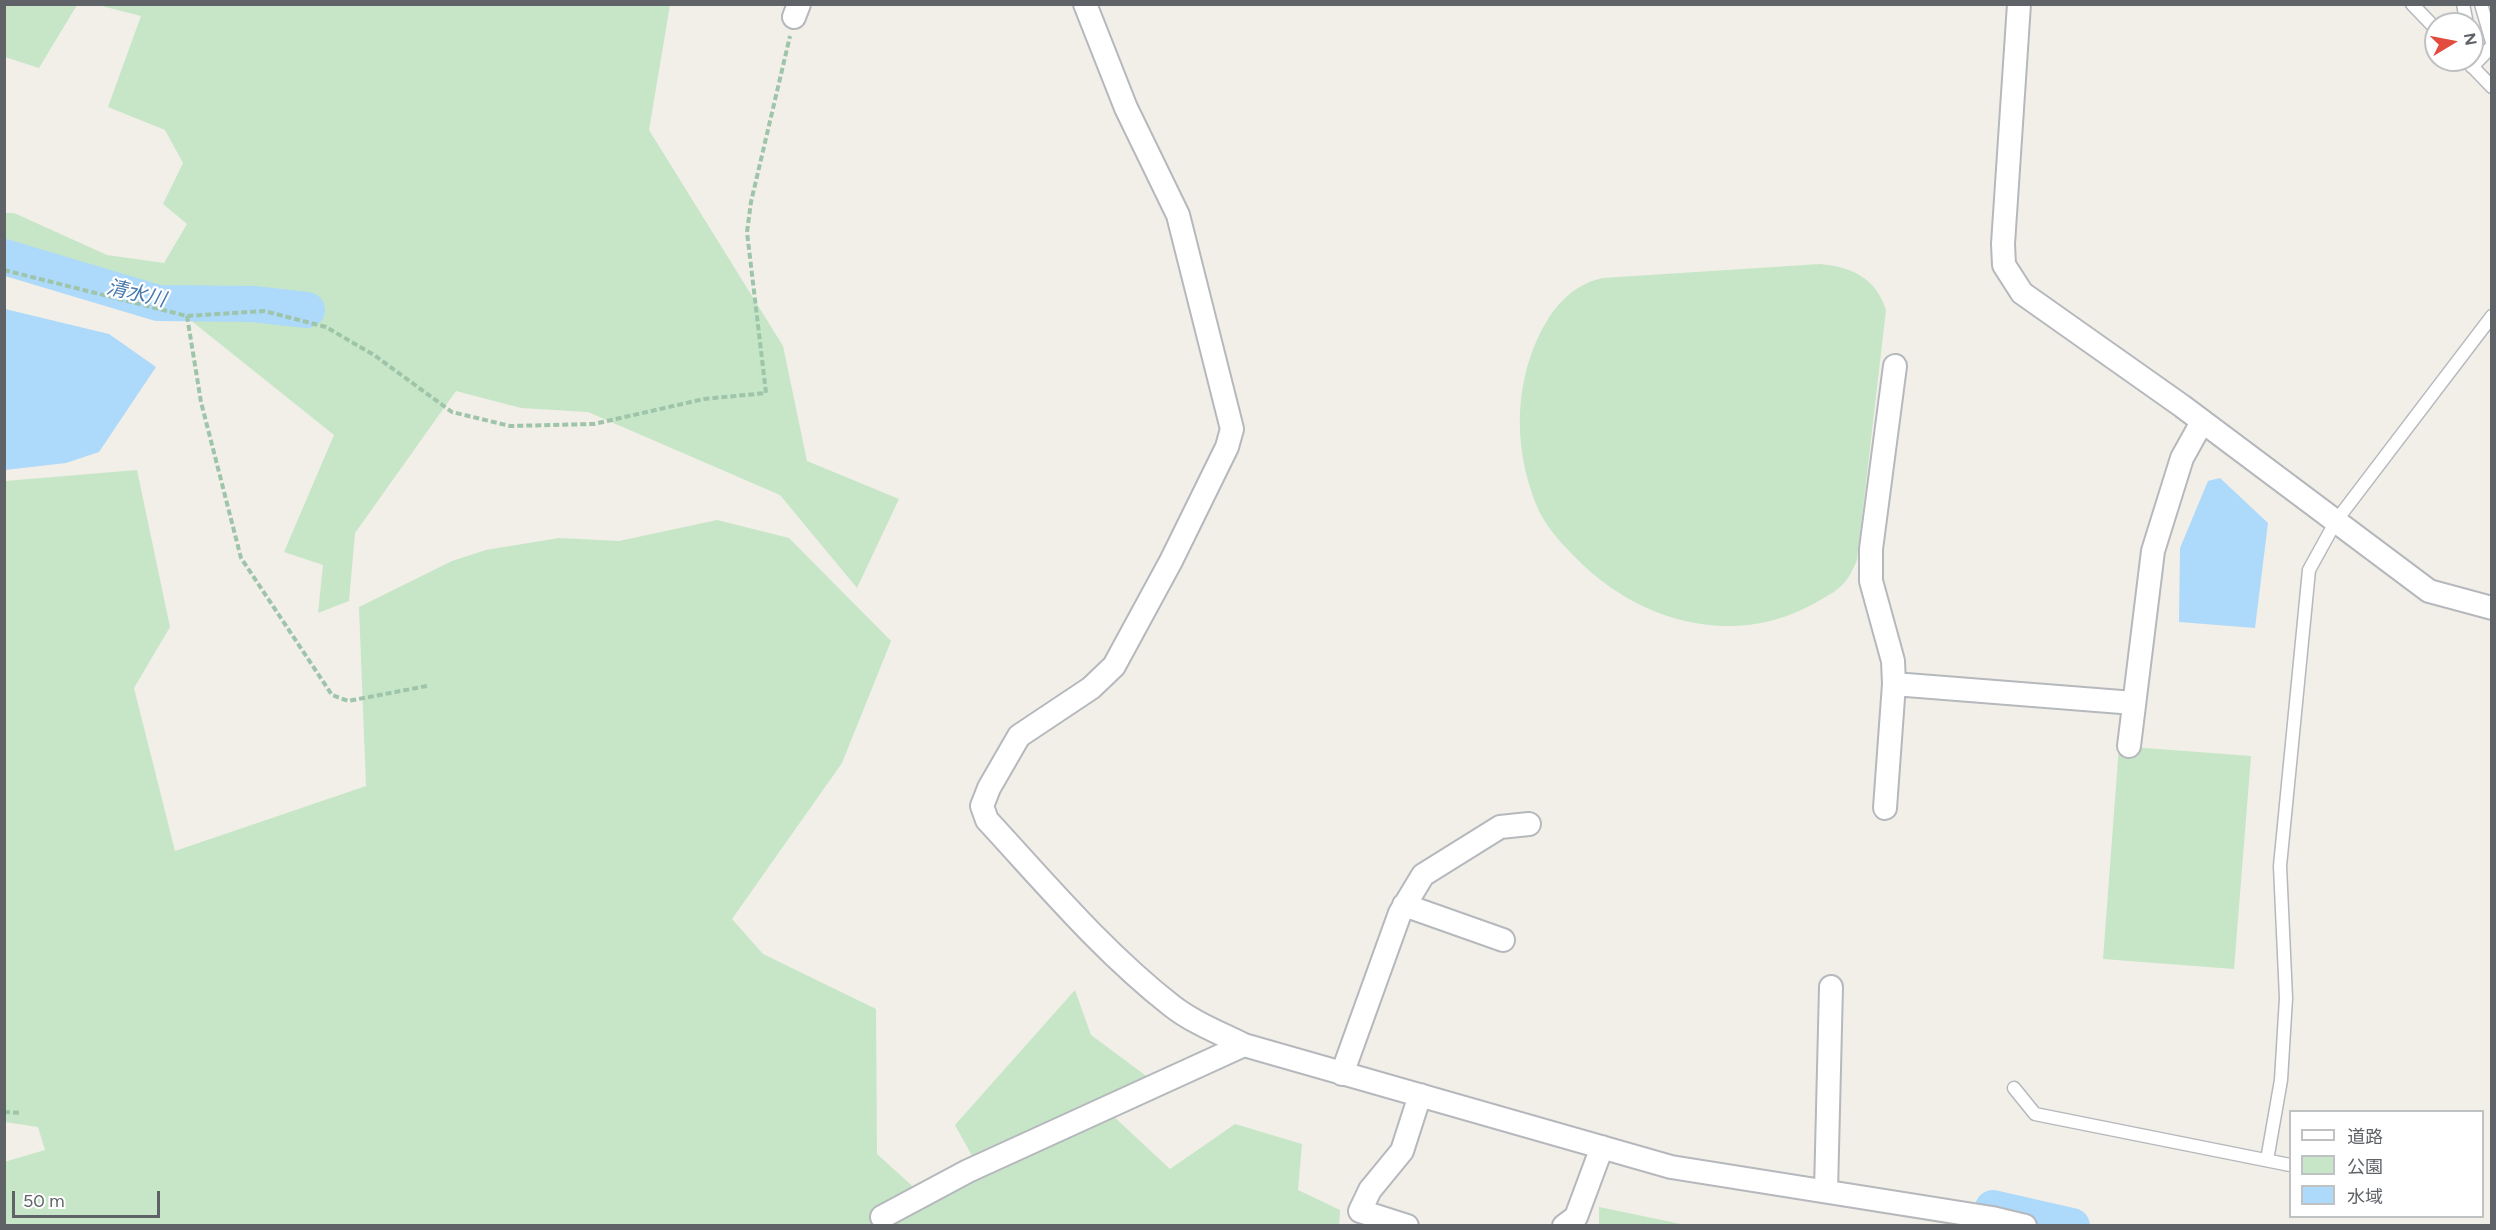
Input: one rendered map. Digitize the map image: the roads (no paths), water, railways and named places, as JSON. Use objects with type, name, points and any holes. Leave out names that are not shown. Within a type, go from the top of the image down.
[{"type":"street","points":[[1085,4],[1126,108],[1178,215],[1232,429],[1227,447],[1172,561],[1114,666],[1091,688],[1019,736],[989,788],[982,806],[987,820],[1099,940],[1172,1006],[1192,1020],[1244,1045],[1671,1167],[1826,1191],[2025,1226]]},
{"type":"street","points":[[2019,4],[2003,244],[2004,265],[2022,293],[2202,422],[2428,591],[2492,608]]},
{"type":"street","points":[[1885,808],[1894,684],[1893,661],[1871,581],[1871,549],[1895,366]]},
{"type":"street","points":[[2129,746],[2153,551],[2182,458],[2202,422]]},
{"type":"street","points":[[1894,684],[2134,703]]},
{"type":"street","points":[[1342,1074],[1404,905],[1423,875],[1500,827],[1528,824]]},
{"type":"street","points":[[1404,905],[1503,940]]},
{"type":"street","points":[[1826,1191],[1831,987]]},
{"type":"street","points":[[882,1217],[968,1171],[1244,1045]]},
{"type":"street","points":[[1407,1226],[1360,1211],[1370,1190],[1402,1151],[1420,1095]]},
{"type":"street","points":[[1564,1226],[1576,1217],[1602,1148]]},
{"type":"lane","points":[[2412,4],[2424,16]]},
{"type":"lane","points":[[2481,4],[2492,44]]},
{"type":"lane","points":[[2478,72],[2492,87]]},
{"type":"lane","points":[[2267,1160],[2281,1080],[2286,998],[2280,866],[2309,570],[2336,521],[2492,316]]},
{"type":"lane","points":[[2014,1088],[2035,1114],[2289,1165]]},
{"type":"water","points":[[5,309],[109,334],[156,367],[99,452],[66,463],[5,470]]},
{"type":"water","points":[[2220,478],[2268,523],[2255,628],[2179,622],[2180,548],[2208,481]]},
{"type":"waterway","name":"清水川","points":[[4,257],[158,303],[253,304],[307,310]]},
{"type":"waterway","points":[[1993,1208],[2072,1226]]}]
